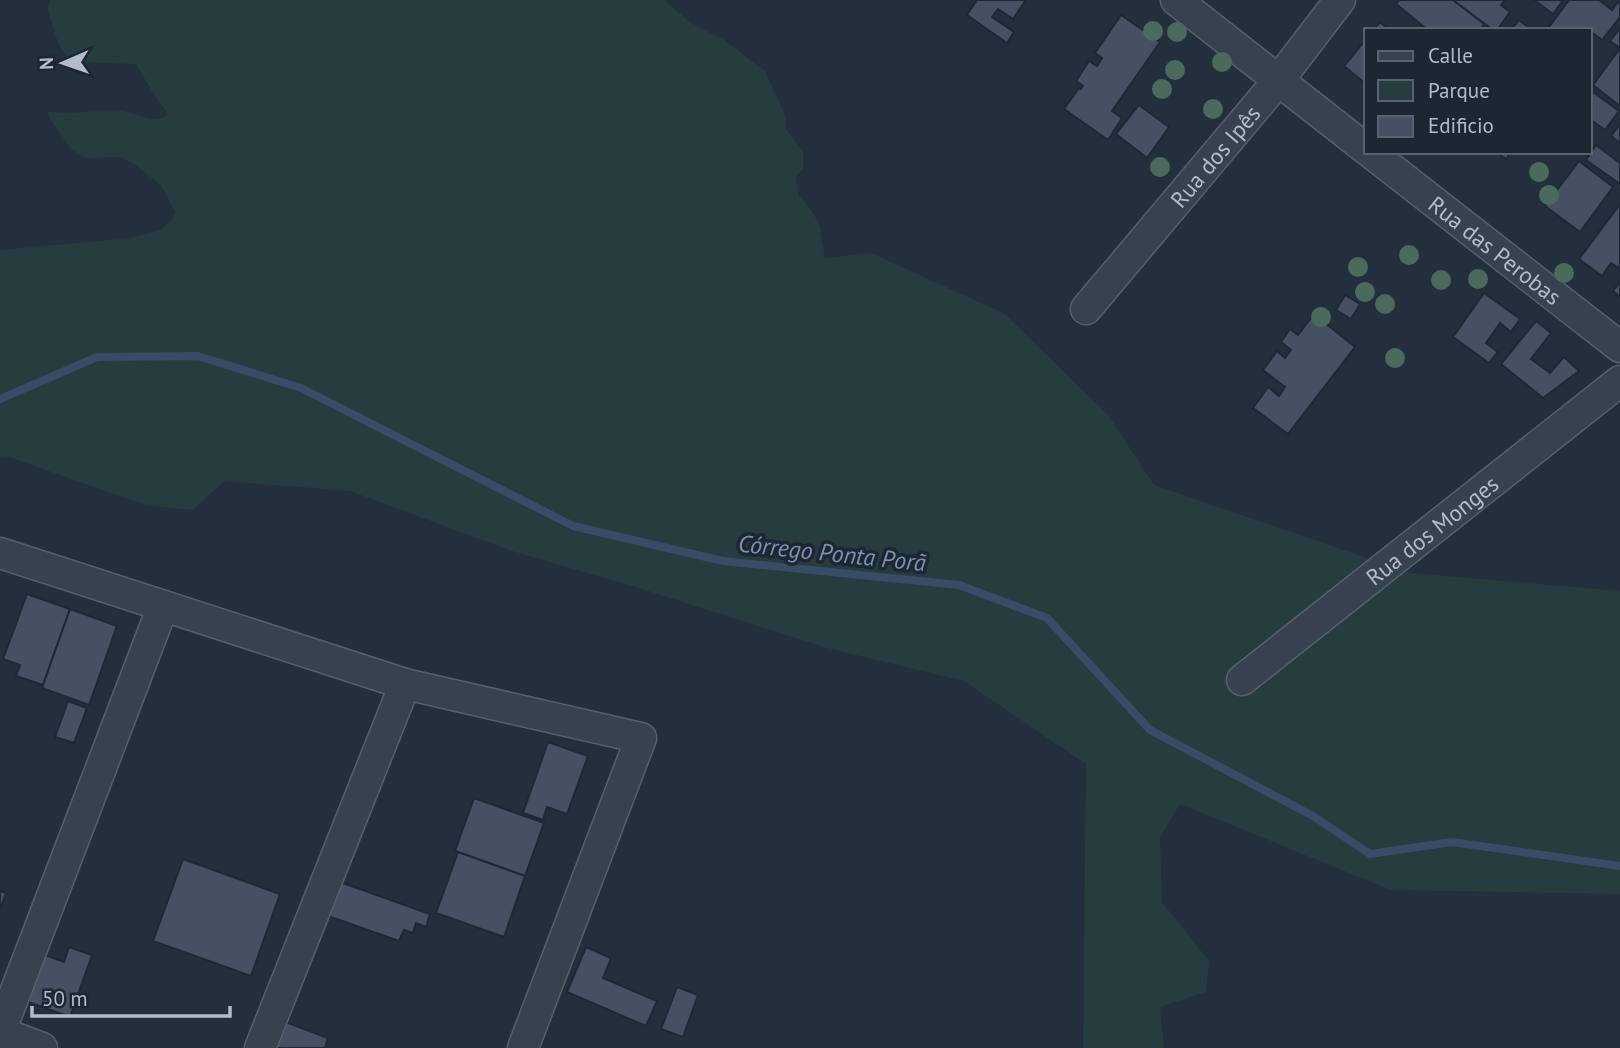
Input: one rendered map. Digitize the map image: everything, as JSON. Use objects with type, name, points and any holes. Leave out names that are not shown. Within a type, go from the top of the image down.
[{"type":"street","name":"Rua das Perobas","points":[[1176,0],[1364,148]]},
{"type":"street","name":"Rua dos Ipês","points":[[1086,309],[1278,81],[1340,0]]},
{"type":"street","name":"Rua das Perobas","points":[[1372,154],[1620,347]]},
{"type":"street","name":"Rua dos Monges","points":[[1242,680],[1620,381]]},
{"type":"street","points":[[0,553],[405,684],[641,738],[523,1048]]},
{"type":"street","points":[[42,1048],[0,1032],[163,606]]},
{"type":"street","points":[[260,1048],[405,684]]},
{"type":"green space","points":[[50,0],[664,0],[691,23],[724,40],[765,71],[786,117],[786,129],[803,152],[803,169],[796,177],[799,196],[819,223],[825,258],[871,253],[1005,314],[1108,415],[1154,485],[1411,573],[1620,591],[1620,894],[1391,890],[1180,804],[1160,837],[1162,902],[1209,961],[1206,992],[1160,1007],[1164,1048],[1083,1048],[1086,764],[964,681],[827,648],[512,551],[350,491],[224,481],[193,510],[145,505],[12,458],[0,457],[0,250],[131,238],[160,230],[172,220],[175,212],[161,185],[135,165],[120,157],[86,158],[72,150],[50,119],[47,111],[122,111],[155,119],[168,114],[136,64],[81,62],[64,53],[49,14]]},
{"type":"building","points":[[977,0],[1026,0],[1013,19],[998,9],[992,17],[1014,32],[1007,43],[967,15]]},
{"type":"building","points":[[1399,0],[1453,0],[1484,24],[1481,28],[1426,28],[1396,4]]},
{"type":"building","points":[[1453,0],[1505,0],[1501,5],[1510,12],[1498,28],[1490,28]]},
{"type":"building","points":[[1534,0],[1563,0],[1553,14]]},
{"type":"building","points":[[1569,0],[1599,0],[1612,10],[1618,2],[1620,4],[1620,17],[1602,40],[1594,34],[1592,36],[1592,28],[1548,28]]},
{"type":"building","points":[[1121,15],[1160,42],[1112,111],[1122,118],[1108,140],[1064,109],[1083,86],[1076,81],[1089,61],[1097,66],[1102,58],[1095,53]]},
{"type":"building","points":[[1519,20],[1529,28],[1513,28]]},
{"type":"building","points":[[1380,22],[1387,28],[1375,28]]},
{"type":"building","points":[[1620,28],[1620,48],[1610,41]]},
{"type":"building","points":[[1364,41],[1364,82],[1344,66]]},
{"type":"building","points":[[1620,48],[1620,106],[1593,85]]},
{"type":"building","points":[[1592,91],[1619,111],[1605,130],[1592,120]]},
{"type":"building","points":[[1139,105],[1169,127],[1147,158],[1116,134]]},
{"type":"building","points":[[1620,124],[1620,143],[1611,136]]},
{"type":"building","points":[[1596,145],[1620,163],[1620,184],[1586,160]]},
{"type":"building","points":[[1579,161],[1613,187],[1580,232],[1545,206]]},
{"type":"building","points":[[1620,204],[1620,269],[1611,263],[1602,276],[1579,259]]},
{"type":"building","points":[[1620,282],[1620,297],[1613,291]]},
{"type":"building","points":[[1484,293],[1520,319],[1511,332],[1500,323],[1486,343],[1498,352],[1489,363],[1453,337]]},
{"type":"building","points":[[1345,295],[1360,304],[1351,319],[1336,310]]},
{"type":"building","points":[[1314,314],[1355,347],[1288,434],[1253,408],[1268,387],[1279,396],[1285,387],[1263,370],[1277,351],[1285,358],[1291,350],[1281,342],[1290,329],[1298,335]]},
{"type":"building","points":[[1536,321],[1551,333],[1531,359],[1550,373],[1564,357],[1579,371],[1543,398],[1501,364]]},
{"type":"building","points":[[27,594],[70,609],[43,685],[16,676],[20,665],[3,659]]},
{"type":"building","points":[[70,609],[117,626],[89,705],[42,688]]},
{"type":"building","points":[[68,701],[87,708],[74,743],[55,737]]},
{"type":"building","points":[[548,742],[588,756],[567,814],[547,807],[543,820],[523,813]]},
{"type":"building","points":[[474,798],[544,823],[525,876],[455,851]]},
{"type":"building","points":[[458,852],[525,876],[504,937],[436,913]]},
{"type":"building","points":[[183,859],[280,894],[251,976],[153,941]]},
{"type":"building","points":[[340,882],[430,914],[426,927],[416,923],[413,933],[404,930],[399,941],[328,916]]},
{"type":"building","points":[[0,891],[6,893],[0,910]]},
{"type":"building","points":[[69,947],[92,955],[70,1017],[25,1001],[42,954],[64,962]]},
{"type":"building","points":[[586,947],[611,958],[603,978],[657,1001],[646,1026],[567,992]]},
{"type":"building","points":[[677,987],[698,995],[683,1037],[661,1029]]},
{"type":"building","points":[[283,1021],[328,1038],[325,1048],[273,1048]]},
{"type":"waterway","name":"Córrego Ponta Porã","points":[[0,399],[97,357],[198,356],[301,388],[573,526],[723,561],[959,585],[1047,618],[1150,730],[1313,816],[1370,854],[1452,842],[1620,866]]}]
